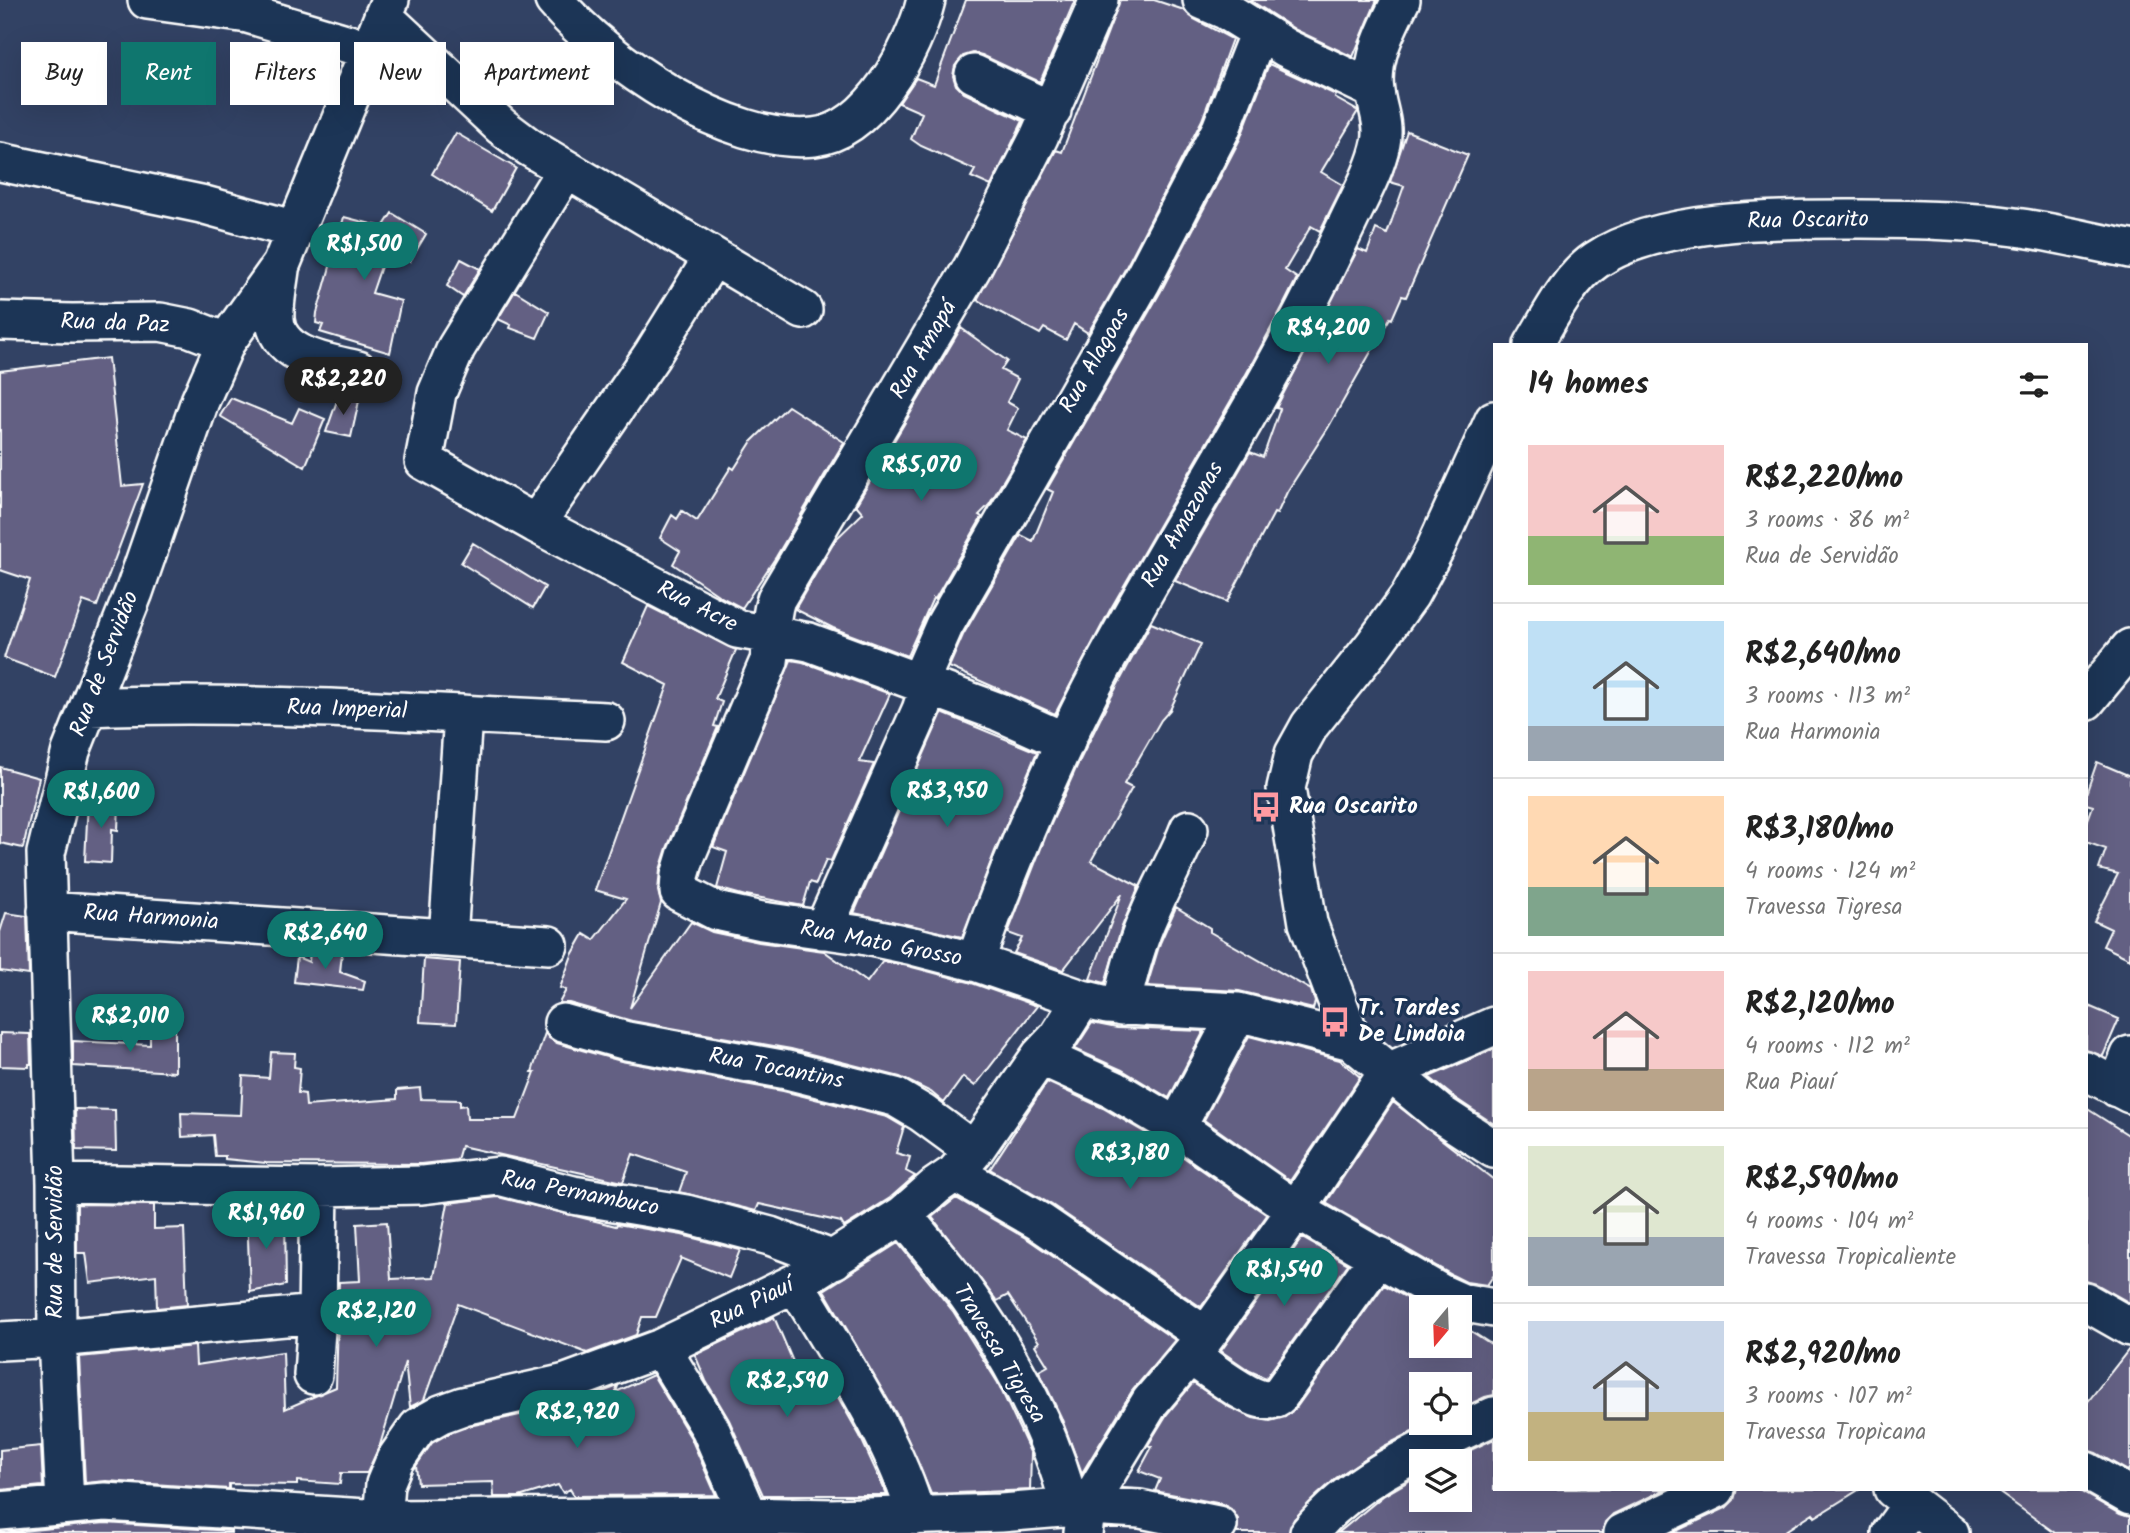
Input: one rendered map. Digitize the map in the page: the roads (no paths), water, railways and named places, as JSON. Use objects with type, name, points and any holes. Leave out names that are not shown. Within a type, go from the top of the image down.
[{"type":"street","points":[[148,0],[248,14],[354,46]]},
{"type":"street","points":[[554,0],[593,40],[640,76],[684,102],[737,127],[776,137],[817,137],[848,124],[872,106],[892,76],[921,21],[926,0]]},
{"type":"street","name":"Rua Amapá","points":[[680,892],[680,876],[687,856],[768,661],[771,636],[769,624],[776,599],[972,268],[1052,111],[1099,0]]},
{"type":"street","points":[[1219,4],[1259,32],[1322,67],[1374,90],[1374,72],[1384,34],[1401,0]]},
{"type":"street","points":[[386,8],[501,126],[529,147],[803,310]]},
{"type":"street","name":"Rua de Servidão","points":[[372,42],[386,8]]},
{"type":"street","name":"Rua Alagoas","points":[[823,930],[921,710],[929,657],[944,626],[1142,281],[1221,129],[1259,32]]},
{"type":"street","points":[[974,74],[1052,111]]},
{"type":"street","name":"Rua de Servidão","points":[[65,1505],[57,1338],[57,1183],[46,853],[71,751],[134,592],[200,401],[226,342],[281,265],[354,87]]},
{"type":"street","name":"Rua Amazonas","points":[[975,962],[1028,821],[1091,690],[1160,562],[1251,410],[1351,217],[1381,145],[1383,125],[1374,90]]},
{"type":"street","points":[[0,162],[201,204],[296,230]]},
{"type":"street","name":"Rua Acre","points":[[566,169],[456,348],[437,393],[424,461],[536,524],[737,629],[809,642],[999,712],[1066,742]]},
{"type":"street","name":"Rua Oscarito","points":[[1534,343],[1566,291],[1595,260],[1634,242],[1683,229],[1772,219],[1913,219],[2015,227],[2130,249]]},
{"type":"street","points":[[536,524],[652,355],[713,257]]},
{"type":"street","points":[[281,265],[275,321],[278,334],[288,346],[309,357],[358,370]]},
{"type":"street","name":"Rua da Paz","points":[[0,321],[160,322],[190,328],[226,342]]},
{"type":"street","points":[[1493,422],[1410,595],[1311,725],[1294,754],[1286,788],[1308,923],[1352,1041],[1439,1114],[1493,1148]]},
{"type":"street","points":[[2088,699],[2130,648]]},
{"type":"street","name":"Rua Imperial","points":[[89,707],[129,705],[333,708],[606,721]]},
{"type":"street","points":[[448,938],[463,715]]},
{"type":"street","points":[[1121,1007],[1132,960],[1145,925],[1175,864],[1189,828]]},
{"type":"street","name":"Rua Mato Grosso","points":[[680,892],[716,911],[781,925],[861,935],[975,962],[1082,999],[1121,1007],[1238,1012],[1352,1041]]},
{"type":"street","name":"Rua Harmonia","points":[[47,911],[549,944]]},
{"type":"street","name":"Rua Piauí","points":[[382,1518],[385,1484],[395,1460],[418,1427],[463,1406],[566,1382],[661,1348],[795,1283],[903,1215],[965,1162],[1040,1056],[1058,1037],[1082,999]]},
{"type":"street","points":[[1177,1127],[1238,1012]]},
{"type":"street","name":"Rua Tocantins","points":[[563,1023],[627,1041],[788,1070],[895,1097],[922,1113],[965,1162]]},
{"type":"street","points":[[1080,1515],[1150,1402],[1198,1346],[1296,1210],[1388,1072],[1493,1026]]},
{"type":"street","points":[[1040,1056],[1113,1089],[1177,1127],[1296,1210],[1460,1302],[1493,1308]]},
{"type":"street","points":[[965,1162],[1198,1346],[1226,1381],[1256,1398],[1270,1401],[1279,1396],[1379,1256]]},
{"type":"street","name":"Rua Pernambuco","points":[[57,1183],[319,1187],[422,1185],[499,1176],[573,1195],[686,1214],[770,1236],[834,1260]]},
{"type":"street","points":[[313,1375],[319,1187]]},
{"type":"street","name":"Travessa Tigresa","points":[[903,1215],[970,1298],[995,1339],[1038,1415],[1080,1515]]},
{"type":"street","points":[[795,1283],[900,1467],[916,1516]]},
{"type":"street","points":[[2088,1303],[2130,1327]]},
{"type":"street","points":[[0,1341],[317,1314]]},
{"type":"street","points":[[661,1348],[710,1428],[748,1516]]},
{"type":"street","points":[[1309,1533],[1337,1504],[1369,1479],[1493,1417]]},
{"type":"street","points":[[2088,1472],[2130,1496]]},
{"type":"street","points":[[1623,1533],[1712,1491]]},
{"type":"street","points":[[0,1511],[105,1502],[542,1525],[748,1516],[832,1518],[1001,1513],[1080,1515],[1140,1509],[1218,1525]]},
{"type":"street","points":[[1899,1509],[1950,1533]]},
{"type":"place","name":"Rua Oscarito","points":[[1266,807]]},
{"type":"place","name":"Tr. Tardes De Lindoia","points":[[1335,1022]]}]
